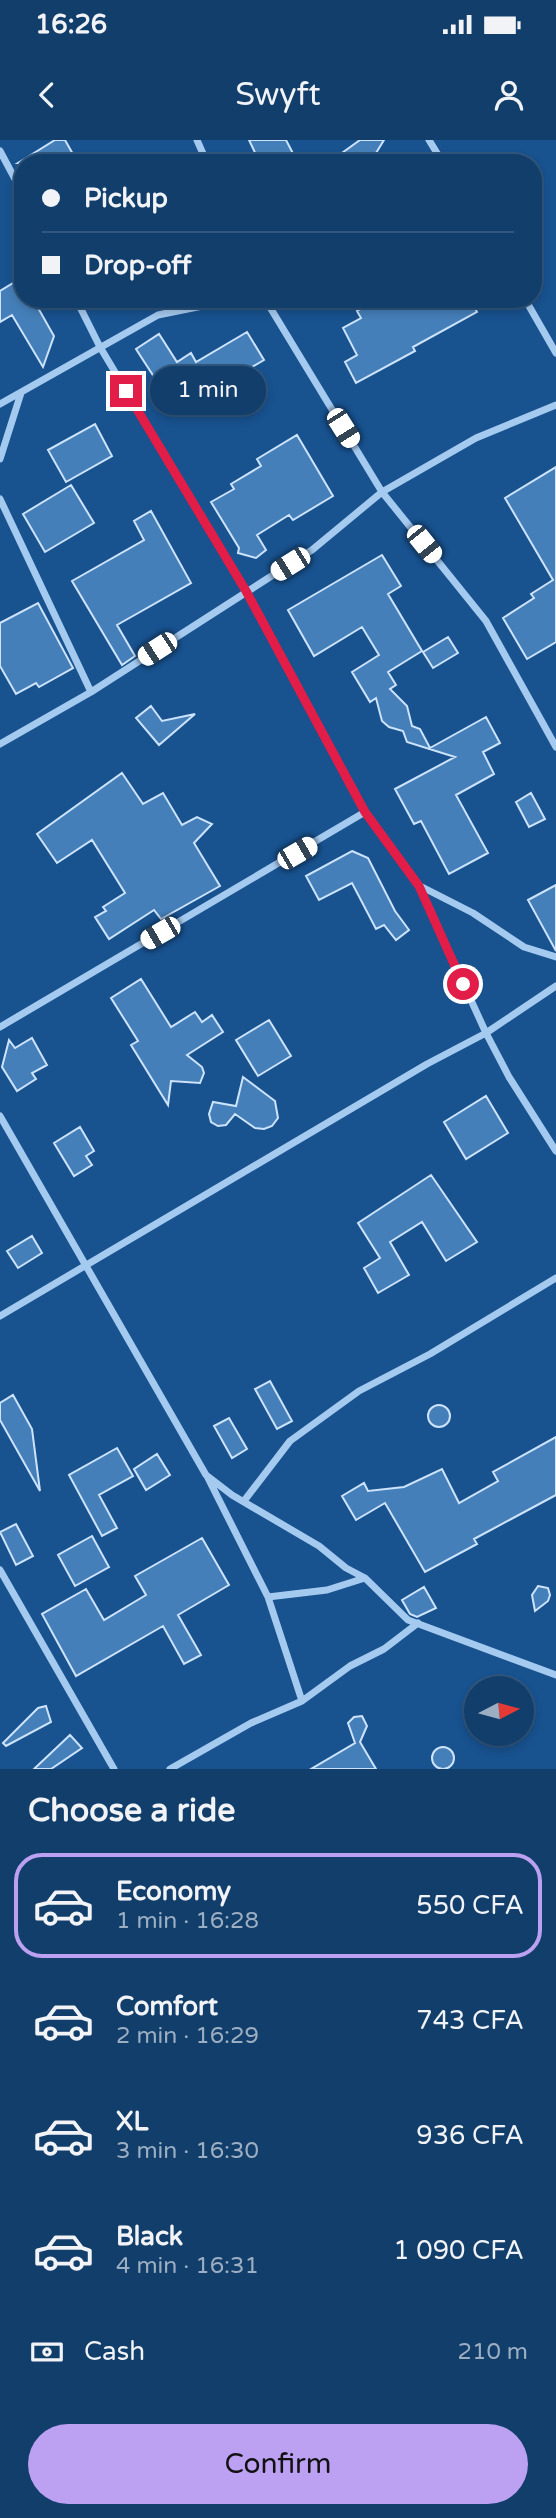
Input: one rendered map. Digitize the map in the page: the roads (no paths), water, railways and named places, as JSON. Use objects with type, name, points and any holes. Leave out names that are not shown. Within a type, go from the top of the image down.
[{"type":"street","points":[[0,151],[14,177]]},
{"type":"street","points":[[80,308],[100,347],[246,591],[365,812],[419,886],[486,1033],[509,1077],[556,1151]]},
{"type":"street","points":[[0,404],[158,315],[193,308]]},
{"type":"street","points":[[270,308],[382,492],[486,621],[556,747]]},
{"type":"street","points":[[530,308],[556,353]]},
{"type":"street","points":[[0,459],[22,392]]},
{"type":"street","points":[[0,744],[91,692],[312,550],[382,492],[476,438],[556,405]]},
{"type":"street","points":[[0,499],[91,692]]},
{"type":"street","points":[[0,1027],[365,812]]},
{"type":"street","points":[[419,886],[473,914],[524,947],[556,957]]},
{"type":"street","points":[[0,1316],[427,1064],[486,1033],[556,986]]},
{"type":"street","points":[[0,1116],[206,1475],[268,1597],[302,1700]]},
{"type":"street","points":[[244,1501],[290,1441],[359,1391],[430,1354],[556,1278]]},
{"type":"street","points":[[206,1475],[365,1578],[408,1620],[556,1675]]},
{"type":"street","points":[[0,1570],[114,1769]]},
{"type":"street","points":[[268,1597],[327,1590],[365,1578]]},
{"type":"street","points":[[170,1769],[251,1723],[302,1700],[350,1666],[384,1649],[418,1623]]}]
